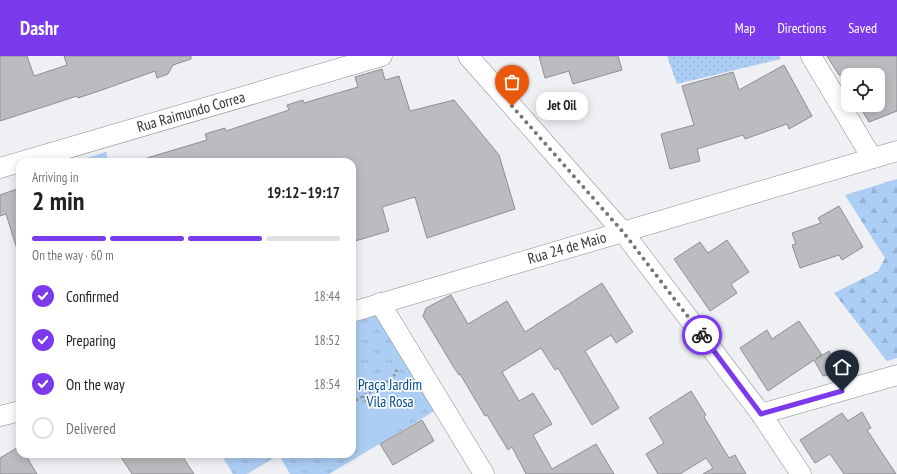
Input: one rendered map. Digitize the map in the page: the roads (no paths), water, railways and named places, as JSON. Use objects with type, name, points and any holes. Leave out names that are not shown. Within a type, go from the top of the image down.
[{"type":"street","name":"Rua Raimundo Correa","points":[[34,158],[382,56]]},
{"type":"street","points":[[468,56],[623,232],[761,414],[800,474]]},
{"type":"street","points":[[811,56],[872,158]]},
{"type":"street","name":"Rua 24 de Maio","points":[[356,311],[897,151]]},
{"type":"street","name":"Rua Raimundo Correa","points":[[0,168],[16,163]]},
{"type":"street","points":[[380,303],[484,474]]},
{"type":"street","points":[[761,414],[897,375]]},
{"type":"street","points":[[0,416],[16,412]]},
{"type":"place","name":"Jet Oil","points":[[512,106]]},
{"type":"park label","name":"Praça Jardim Vila Rosa","points":[[390,394]]}]
